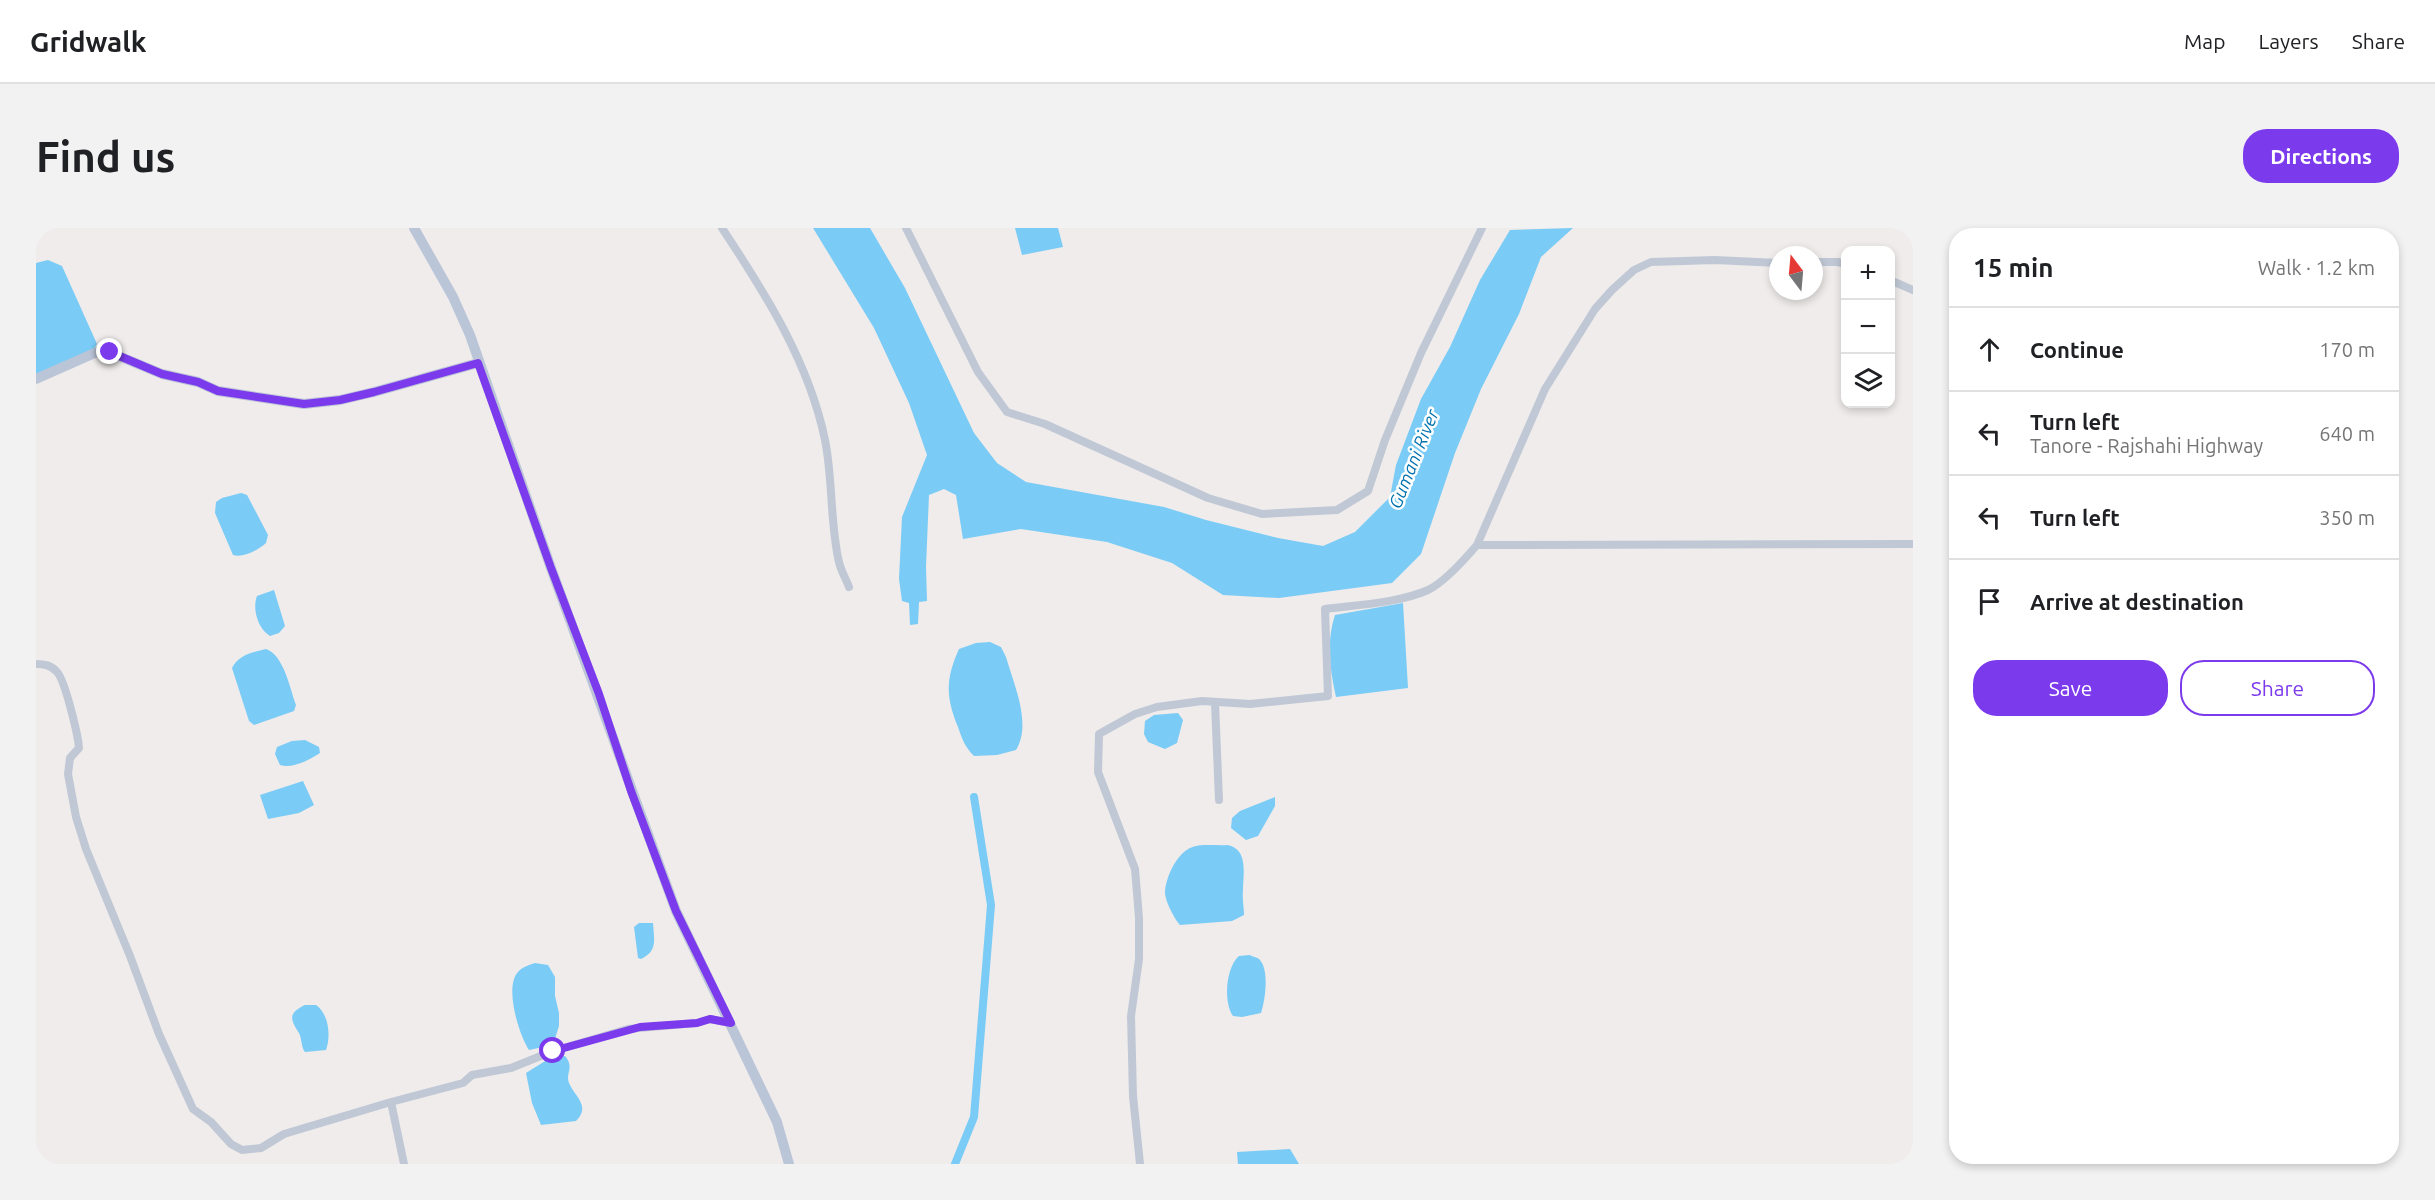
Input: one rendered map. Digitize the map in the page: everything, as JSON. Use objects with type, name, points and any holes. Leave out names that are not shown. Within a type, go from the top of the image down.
[{"type":"main road","points":[[414,228],[453,297],[470,335],[551,568],[599,694],[631,791],[676,911],[777,1122],[789,1164]]},
{"type":"main road","points":[[36,379],[97,352],[110,352],[162,374],[198,382],[218,391],[304,404],[340,400],[374,392],[478,363]]},
{"type":"street","points":[[722,228],[748,267],[791,342],[812,391],[825,441],[839,563],[849,587]]},
{"type":"street","points":[[906,228],[978,372],[1007,412],[1045,424],[1208,498],[1262,514],[1337,510],[1368,491],[1385,441],[1421,353],[1482,228]]},
{"type":"street","points":[[1140,1164],[1132,1096],[1132,997],[1139,959],[1139,918],[1135,869],[1098,772],[1099,734],[1135,714],[1157,707],[1202,700],[1215,703],[1250,704],[1328,696],[1325,609],[1383,601],[1428,590],[1477,545],[1545,389],[1590,317],[1612,290],[1634,270],[1651,262],[1715,260],[1769,263]]},
{"type":"street","points":[[1823,262],[1841,263]]},
{"type":"street","points":[[1895,282],[1913,290]]},
{"type":"street","points":[[1477,545],[1913,544]]},
{"type":"street","points":[[36,664],[46,664],[58,672],[78,735],[79,748],[70,758],[68,774],[76,817],[96,875],[159,1034],[193,1109],[211,1122],[231,1144],[242,1150],[261,1148],[284,1134],[463,1083],[472,1075],[511,1068],[553,1051],[628,1029],[697,1023],[710,1019],[731,1023]]},
{"type":"street","points":[[1215,703],[1219,800]]},
{"type":"street","points":[[391,1102],[404,1164]]},
{"type":"water","name":"Gumani River","points":[[813,228],[870,228],[905,288],[974,433],[997,463],[1026,482],[1164,507],[1278,538],[1323,546],[1355,532],[1390,497],[1396,465],[1421,399],[1450,347],[1480,280],[1510,230],[1573,228],[1541,257],[1519,314],[1481,389],[1455,453],[1421,554],[1392,583],[1279,598],[1223,595],[1172,563],[1107,542],[1021,529],[963,539],[956,495],[944,489],[929,495],[927,601],[919,602],[918,624],[910,625],[909,603],[902,601],[899,579],[902,517],[927,455],[909,403],[874,328]]},
{"type":"water","points":[[1015,228],[1058,228],[1063,247],[1022,255]]},
{"type":"water","points":[[48,260],[62,266],[97,344],[94,349],[36,375],[36,263]]},
{"type":"water","points":[[241,493],[247,495],[268,535],[266,543],[259,548],[251,553],[237,556],[233,555],[215,513],[216,502]]},
{"type":"water","points":[[274,590],[285,626],[279,633],[270,636],[259,624],[255,607],[257,596]]},
{"type":"water","points":[[1403,603],[1408,688],[1336,697],[1330,656],[1335,615]]},
{"type":"water","points":[[990,642],[1001,647],[1006,657],[1020,704],[1022,728],[1016,750],[997,755],[974,756],[964,743],[951,707],[949,679],[959,649],[976,643]]},
{"type":"water","points":[[266,649],[272,652],[282,665],[296,705],[294,711],[254,725],[249,721],[232,668],[242,657]]},
{"type":"water","points":[[1178,713],[1183,720],[1177,743],[1165,749],[1148,742],[1144,734],[1145,721],[1154,715]]},
{"type":"water","points":[[305,740],[319,747],[320,753],[295,765],[280,765],[275,754],[277,747],[292,741]]},
{"type":"water","points":[[303,781],[314,805],[299,813],[268,819],[260,795]]},
{"type":"water","points":[[1275,797],[1275,806],[1258,836],[1246,840],[1231,828],[1232,818],[1240,811]]},
{"type":"water","points":[[1227,845],[1239,851],[1242,857],[1244,915],[1232,921],[1180,925],[1165,896],[1167,880],[1173,867],[1185,851],[1194,846]]},
{"type":"water","points":[[639,923],[653,923],[654,935],[653,949],[641,959],[638,958],[634,927]]},
{"type":"water","points":[[1250,955],[1259,959],[1265,970],[1263,1008],[1261,1013],[1242,1017],[1233,1016],[1227,994],[1231,968],[1239,956]]},
{"type":"water","points":[[535,963],[548,965],[555,977],[559,1026],[553,1045],[529,1050],[517,1023],[512,988],[518,972]]},
{"type":"water","points":[[305,1005],[316,1005],[324,1014],[328,1032],[326,1050],[305,1052],[304,1050],[292,1017]]},
{"type":"water","points":[[565,1056],[570,1067],[569,1083],[582,1106],[582,1111],[576,1121],[541,1125],[532,1103],[526,1073],[550,1058]]},
{"type":"water","points":[[1290,1149],[1299,1164],[1238,1164],[1237,1152]]},
{"type":"waterway","points":[[955,1164],[974,1117],[991,905],[974,797]]},
{"type":"route","points":[[110,352],[162,374],[198,382],[218,391],[285,403],[304,404],[340,400],[374,392],[478,363],[676,911],[731,1023],[710,1019],[697,1023],[640,1027],[553,1051]]}]
